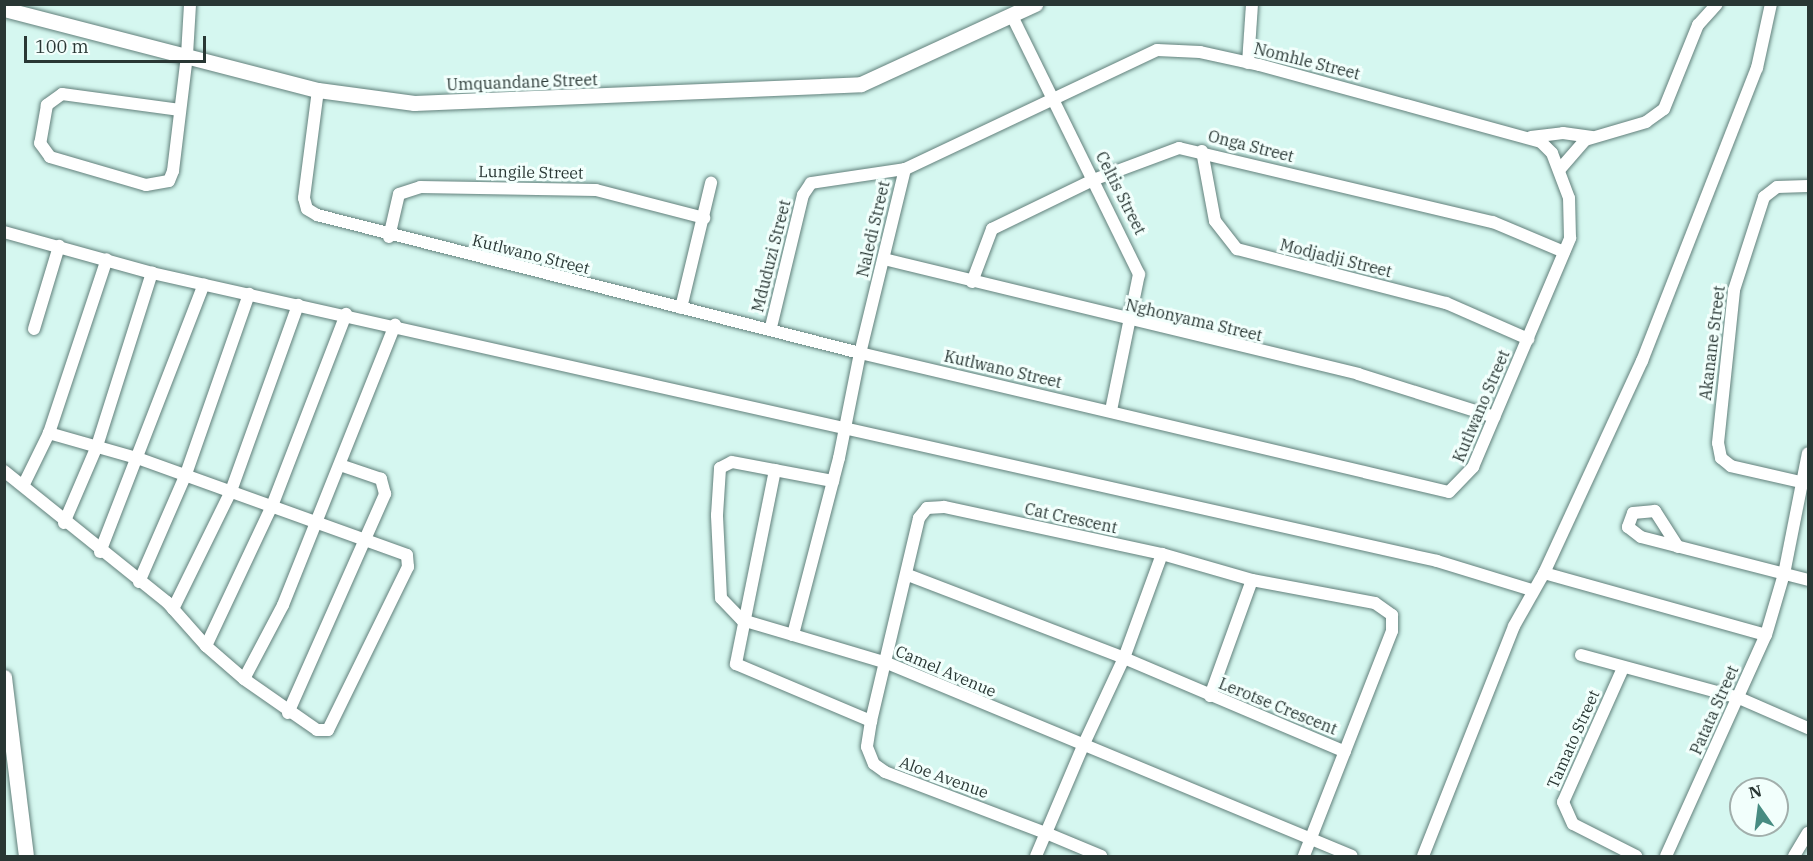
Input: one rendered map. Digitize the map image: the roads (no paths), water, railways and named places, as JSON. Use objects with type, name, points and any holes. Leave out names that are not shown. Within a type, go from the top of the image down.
[{"type":"street","points":[[180,110],[62,94],[47,105],[40,143],[50,156],[160,185],[169,181],[173,171],[187,55],[190,4]]},
{"type":"street","name":"Umquandane Street","points":[[4,9],[318,90],[414,103],[832,88],[891,74],[1010,10],[1035,4]]},
{"type":"street","points":[[1248,63],[1252,4]]},
{"type":"street","points":[[1560,170],[1577,146],[1592,137],[1646,122],[1664,109],[1698,26],[1717,4]]},
{"type":"street","points":[[1423,856],[1484,695],[1532,590],[1545,573],[1667,300],[1757,68],[1771,4]]},
{"type":"street","name":"Celtis Street","points":[[1010,10],[1139,274],[1132,323],[1111,410]]},
{"type":"street","name":"Nomhle Street","points":[[1053,96],[1157,50],[1200,52],[1531,136],[1552,153]]},
{"type":"street","name":"Kutlwano Street","points":[[318,90],[304,198],[307,209],[389,237],[681,308],[771,327],[860,353],[1111,410],[1449,492],[1467,478],[1564,252],[1572,224],[1560,170],[1552,153]]},
{"type":"street","name":"Naledi Street","points":[[860,353],[905,169],[1053,96]]},
{"type":"street","points":[[1531,136],[1563,133],[1592,137]]},
{"type":"street","name":"Onga Street","points":[[972,282],[992,230],[1093,180],[1164,150],[1202,151],[1493,222],[1564,252]]},
{"type":"street","name":"Modjadji Street","points":[[1202,151],[1215,220],[1237,249],[1446,303],[1528,339]]},
{"type":"street","name":"Mduduzi Street","points":[[771,327],[803,195],[811,183],[905,169]]},
{"type":"street","points":[[681,308],[711,183]]},
{"type":"street","name":"Lungile Street","points":[[389,237],[399,194],[420,186],[596,190],[704,218]]},
{"type":"street","name":"Akanane Street","points":[[1805,483],[1731,466],[1721,458],[1718,443],[1734,290],[1764,197],[1777,187],[1809,186]]},
{"type":"street","points":[[4,232],[152,273],[346,314],[1437,561],[1532,590]]},
{"type":"street","points":[[34,329],[59,246]]},
{"type":"street","points":[[24,483],[49,433],[107,259]]},
{"type":"street","name":"Nghonyama Street","points":[[884,259],[1132,323],[1369,377],[1494,417]]},
{"type":"street","points":[[64,523],[97,446],[152,273]]},
{"type":"street","points":[[100,552],[140,459],[204,284]]},
{"type":"street","points":[[139,582],[186,474],[249,294]]},
{"type":"street","points":[[173,609],[231,491],[298,305]]},
{"type":"street","points":[[206,646],[272,506],[346,314]]},
{"type":"street","points":[[244,679],[273,626],[395,325]]},
{"type":"street","points":[[793,635],[833,481],[860,353]]},
{"type":"street","points":[[4,471],[24,483],[64,523],[173,609],[206,646],[244,679],[288,713],[321,732],[328,730],[408,567],[404,552],[186,474],[49,433]]},
{"type":"street","name":"Patata Street","points":[[1666,856],[1766,635],[1784,574],[1805,483],[1809,453]]},
{"type":"street","points":[[742,620],[726,606],[719,588],[719,475],[722,466],[732,462],[833,481]]},
{"type":"street","points":[[288,713],[366,540],[385,486],[377,477],[340,465]]},
{"type":"street","points":[[775,470],[735,655],[739,668],[871,721]]},
{"type":"street","name":"Cat Crescent","points":[[887,663],[919,518],[934,506],[1162,554]]},
{"type":"street","points":[[1678,547],[1809,580]]},
{"type":"street","points":[[1036,856],[1082,748],[1124,658],[1162,554]]},
{"type":"street","name":"Lerotse Crescent","points":[[908,575],[1124,658],[1345,752],[1392,632],[1392,615],[1360,599],[1252,580],[1162,554]]},
{"type":"street","points":[[1545,573],[1766,635]]},
{"type":"street","points":[[1210,696],[1252,580]]},
{"type":"street","name":"Camel Avenue","points":[[742,620],[887,663],[1082,748],[1352,856]]},
{"type":"street","points":[[1581,655],[1739,698],[1809,728]]},
{"type":"street","name":"Aloe Avenue","points":[[887,663],[871,721],[867,747],[874,764],[885,772],[1101,856]]},
{"type":"street","name":"Tamato Street","points":[[1623,668],[1563,802],[1573,824],[1636,856]]},
{"type":"street","points":[[4,677],[26,856]]},
{"type":"street","points":[[1304,856],[1345,752]]},
{"type":"street","points":[[1794,856],[1809,832]]}]
